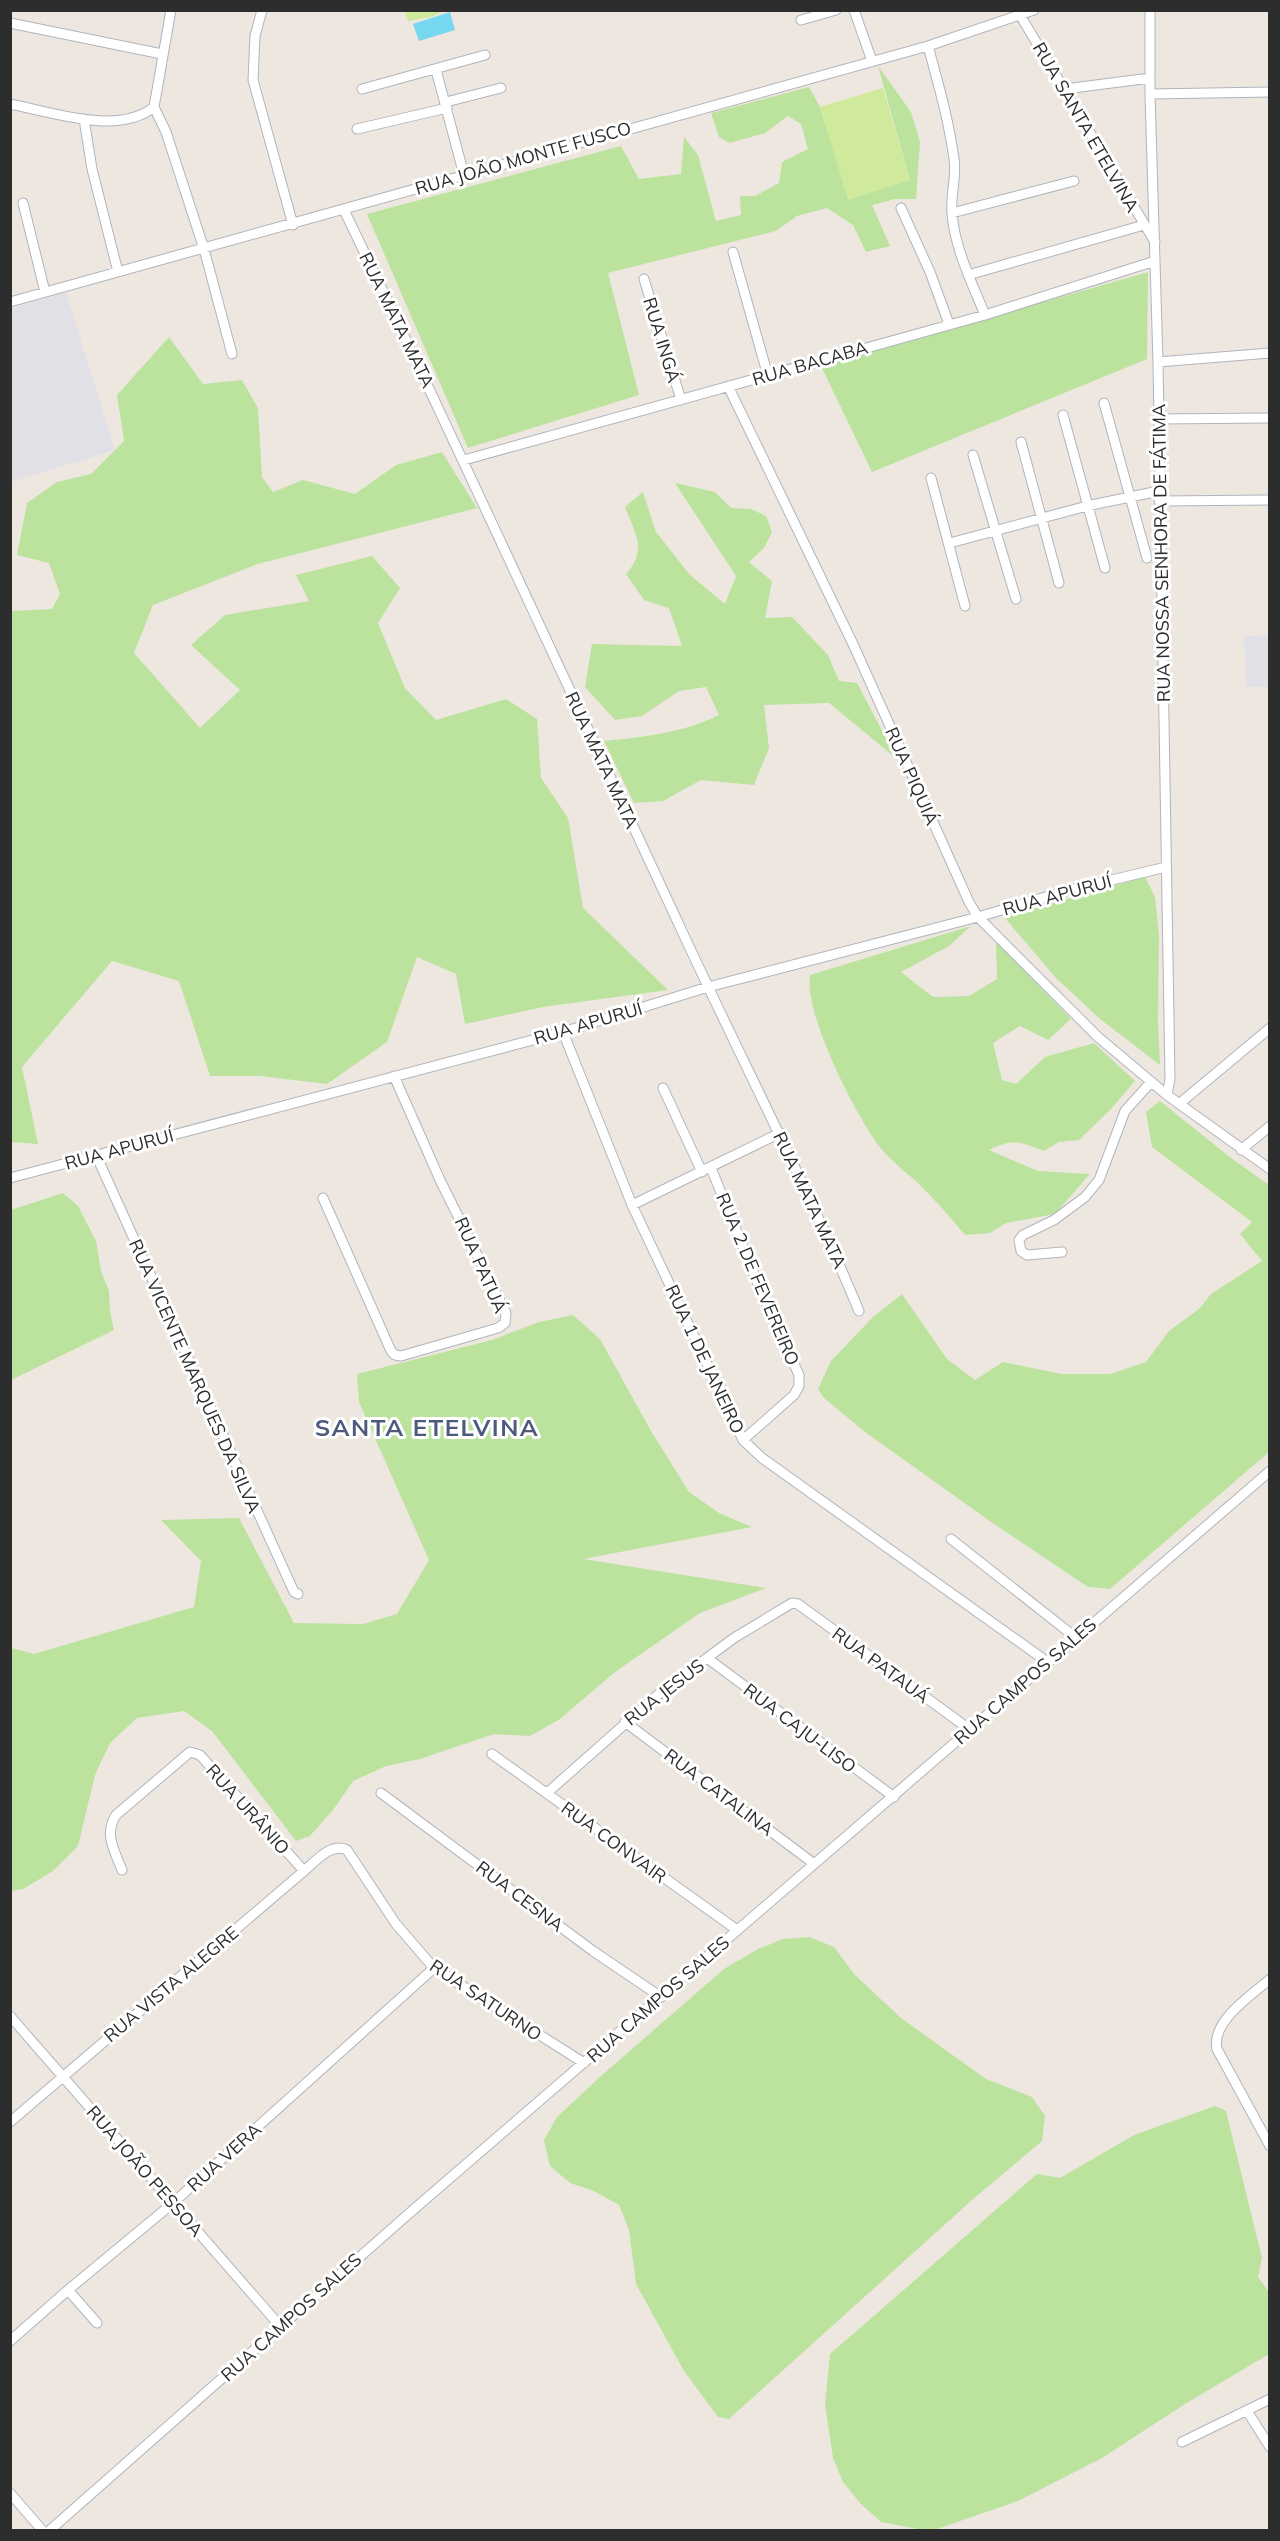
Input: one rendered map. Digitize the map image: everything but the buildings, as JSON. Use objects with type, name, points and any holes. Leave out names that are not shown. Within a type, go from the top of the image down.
[{"type":"street","points":[[171,10],[154,107],[166,132],[204,249],[232,354]]},
{"type":"street","points":[[262,10],[255,36],[253,80],[293,225]]},
{"type":"street","points":[[801,20],[836,10]]},
{"type":"street","points":[[854,10],[872,61]]},
{"type":"street","name":"RUA JOÃO MONTE FUSCO","points":[[11,298],[45,292],[293,225],[928,46],[1018,12],[1034,10]]},
{"type":"street","name":"RUA NOSSA SENHORA DE FÁTIMA","points":[[1150,10],[1170,1079],[1167,1095]]},
{"type":"street","name":"RUA SANTA ETELVINA","points":[[1018,12],[1155,242]]},
{"type":"street","points":[[10,23],[162,54]]},
{"type":"street","points":[[928,46],[955,162],[952,213],[968,275],[986,315]]},
{"type":"street","points":[[362,89],[485,55]]},
{"type":"street","points":[[436,70],[464,175]]},
{"type":"street","points":[[1065,89],[1150,78]]},
{"type":"street","points":[[357,129],[501,88]]},
{"type":"street","points":[[1150,94],[1269,92]]},
{"type":"street","points":[[10,104],[84,119],[115,122],[147,113],[154,107]]},
{"type":"street","points":[[84,119],[92,169],[118,272]]},
{"type":"street","points":[[952,213],[1074,181]]},
{"type":"street","points":[[23,203],[45,292]]},
{"type":"street","points":[[901,208],[930,272],[949,324]]},
{"type":"street","name":"RUA MATA MATA","points":[[344,210],[464,460],[708,987],[823,1224],[859,1311]]},
{"type":"street","points":[[968,275],[1144,225]]},
{"type":"street","points":[[733,252],[768,376]]},
{"type":"street","name":"RUA BACABA","points":[[464,460],[986,315],[1155,261]]},
{"type":"street","name":"RUA INGÁ","points":[[644,279],[681,400]]},
{"type":"street","points":[[1158,362],[1269,353]]},
{"type":"street","name":"RUA PIQUIÁ","points":[[728,386],[853,644],[978,917],[1098,1036],[1167,1095],[1269,1170]]},
{"type":"street","points":[[1104,403],[1147,558]]},
{"type":"street","points":[[1063,415],[1105,568]]},
{"type":"street","points":[[1158,419],[1269,418]]},
{"type":"street","points":[[1021,442],[1059,583]]},
{"type":"street","points":[[973,455],[1016,599]]},
{"type":"street","points":[[931,478],[965,606]]},
{"type":"street","points":[[950,543],[1131,496],[1269,500]]},
{"type":"street","name":"RUA APURUÍ","points":[[10,1178],[563,1032],[708,987],[978,917],[1066,891],[1166,867]]},
{"type":"street","points":[[1179,1104],[1269,1028]]},
{"type":"street","name":"RUA 1 DE JANEIRO","points":[[563,1032],[633,1205],[743,1440],[762,1458],[1046,1661]]},
{"type":"street","name":"RUA PATUÁ","points":[[323,1198],[395,1355],[401,1356],[490,1331],[505,1323],[506,1313],[440,1179],[394,1076]]},
{"type":"street","points":[[1062,1252],[1027,1255],[1021,1251],[1019,1240],[1023,1235],[1070,1210],[1085,1197],[1099,1180],[1125,1111],[1151,1082]]},
{"type":"street","name":"RUA 2 DE FEVEREIRO","points":[[663,1088],[706,1170],[799,1375],[799,1386],[794,1395],[743,1440]]},
{"type":"street","points":[[1242,1150],[1269,1126]]},
{"type":"street","points":[[633,1205],[780,1134]]},
{"type":"street","name":"RUA VICENTE MARQUES DA SILVA","points":[[96,1155],[294,1592],[298,1594]]},
{"type":"street","name":"RUA CAMPOS SALES","points":[[50,2530],[280,2326],[813,1863],[894,1797],[1046,1661],[1269,1471]]},
{"type":"street","points":[[951,1539],[1075,1636]]},
{"type":"street","name":"RUA JESUS","points":[[547,1794],[625,1722],[707,1658],[744,1631],[792,1603]]},
{"type":"street","name":"RUA PATAUÁ","points":[[792,1603],[798,1604],[969,1729]]},
{"type":"street","name":"RUA CAJU-LISO","points":[[707,1658],[894,1797]]},
{"type":"street","name":"RUA CATALINA","points":[[625,1722],[813,1863]]},
{"type":"street","name":"RUA URÂNIO","points":[[122,1870],[110,1839],[110,1825],[116,1815],[190,1752],[200,1755],[304,1871]]},
{"type":"street","name":"RUA CONVAIR","points":[[492,1754],[737,1930]]},
{"type":"street","name":"RUA CESNA","points":[[381,1792],[593,1951],[661,1997]]},
{"type":"street","name":"RUA SATURNO","points":[[333,1847],[340,1846],[347,1850],[396,1924],[434,1968],[584,2063]]},
{"type":"street","name":"RUA VISTA ALEGRE","points":[[10,2122],[333,1847]]},
{"type":"street","name":"RUA VERA","points":[[10,2341],[173,2203],[434,1968]]},
{"type":"street","points":[[1269,1979],[1221,2023],[1217,2033],[1217,2049],[1269,2146]]},
{"type":"street","name":"RUA JOÃO PESSOA","points":[[10,2016],[280,2326]]},
{"type":"street","points":[[68,2290],[97,2323]]},
{"type":"street","points":[[1182,2442],[1269,2399]]},
{"type":"street","points":[[1247,2411],[1268,2443]]},
{"type":"street","points":[[10,2493],[42,2530]]},
{"type":"shaded area","points":[[66,292],[115,450],[11,482],[11,309]]},
{"type":"shaded area","points":[[1269,635],[1269,687],[1246,687],[1244,636]]},
{"type":"green space","points":[[405,10],[444,11],[431,17],[408,21]]},
{"type":"green space","points":[[878,66],[911,112],[920,142],[916,199],[895,199],[872,205],[890,246],[866,252],[853,225],[827,208],[797,216],[776,231],[608,273],[639,395],[468,448],[367,214],[621,146],[639,179],[681,174],[684,137],[698,155],[716,221],[741,215],[740,196],[755,196],[779,183],[782,162],[808,149],[801,124],[788,116],[765,133],[730,143],[719,137],[711,113],[809,87],[820,107],[848,198],[910,180]]},
{"type":"green space","points":[[883,88],[910,180],[848,200],[820,107]]},
{"type":"green space","points":[[1148,272],[1147,359],[872,472],[821,366]]},
{"type":"green space","points":[[169,337],[203,384],[242,380],[258,408],[262,477],[273,492],[303,480],[355,494],[396,465],[442,452],[477,508],[258,564],[153,605],[134,653],[200,728],[240,690],[191,645],[225,615],[309,601],[296,575],[372,556],[400,588],[378,623],[405,688],[436,720],[506,699],[537,719],[541,778],[568,818],[583,908],[668,990],[543,1007],[465,1024],[456,974],[417,957],[387,1042],[327,1084],[260,1076],[210,1076],[179,981],[112,961],[22,1067],[38,1144],[11,1142],[11,611],[52,609],[60,594],[49,563],[17,555],[27,503],[57,482],[91,474],[124,441],[117,395]]},
{"type":"green space","points":[[675,483],[715,492],[731,508],[751,509],[766,516],[772,532],[764,548],[749,562],[772,581],[765,618],[792,617],[828,655],[839,681],[857,683],[897,759],[829,703],[764,705],[769,748],[754,785],[701,780],[663,801],[634,803],[604,741],[677,730],[719,715],[706,687],[679,691],[642,716],[615,720],[585,687],[592,644],[682,646],[669,608],[644,600],[626,574],[637,557],[638,549],[636,533],[625,507],[643,492],[656,532],[690,575],[725,604],[736,576]]},
{"type":"green space","points":[[1145,877],[1155,897],[1159,935],[1160,1065],[1100,1019],[1056,978],[1004,917]]},
{"type":"green space","points":[[971,926],[949,946],[901,972],[933,997],[969,996],[997,979],[996,941],[1071,1019],[1048,1040],[1020,1026],[993,1043],[1002,1080],[1016,1084],[1045,1057],[1094,1043],[1135,1081],[1111,1109],[1079,1140],[1059,1142],[1044,1151],[1016,1143],[1004,1144],[989,1150],[1038,1171],[1090,1174],[1055,1214],[1006,1223],[990,1233],[965,1235],[925,1190],[883,1151],[857,1111],[823,1038],[810,992],[810,975]]},
{"type":"green space","points":[[1160,1101],[1231,1158],[1269,1185],[1269,1452],[1110,1589],[1088,1587],[994,1524],[865,1432],[824,1398],[818,1389],[831,1361],[873,1317],[902,1294],[947,1359],[975,1380],[1003,1362],[1062,1374],[1110,1374],[1146,1362],[1169,1331],[1199,1309],[1211,1294],[1262,1261],[1240,1234],[1252,1222],[1152,1147],[1146,1112]]},
{"type":"green space","points":[[63,1193],[78,1206],[96,1241],[101,1271],[109,1291],[114,1330],[11,1380],[11,1210]]},
{"type":"green space","points":[[573,1315],[600,1339],[651,1431],[689,1492],[719,1513],[752,1527],[583,1559],[766,1588],[700,1613],[615,1672],[560,1719],[530,1736],[494,1734],[420,1759],[386,1766],[353,1781],[333,1810],[310,1836],[296,1841],[212,1731],[184,1711],[137,1718],[110,1743],[95,1775],[78,1846],[53,1871],[23,1889],[11,1891],[11,1648],[34,1654],[194,1607],[201,1561],[161,1520],[239,1518],[294,1623],[363,1624],[397,1614],[429,1560],[359,1402],[357,1374],[492,1340],[539,1322]]},
{"type":"green space","points":[[809,1937],[834,1947],[855,1975],[901,2018],[986,2079],[1032,2097],[1045,2116],[1042,2141],[972,2200],[729,2419],[718,2417],[684,2371],[636,2284],[629,2230],[619,2205],[594,2191],[570,2183],[550,2166],[544,2140],[557,2117],[724,1969],[758,1949],[783,1939]]},
{"type":"green space","points":[[1215,2106],[1226,2111],[1262,2258],[1258,2277],[1269,2292],[1269,2354],[1185,2404],[1102,2458],[1018,2501],[934,2530],[881,2522],[861,2504],[843,2482],[833,2458],[825,2405],[830,2354],[1037,2174],[1060,2178],[1134,2135]]},
{"type":"water","points":[[450,12],[455,30],[419,41],[413,24]]},
{"type":"district","name":"SANTA ETELVINA","points":[[427,1427]]}]
